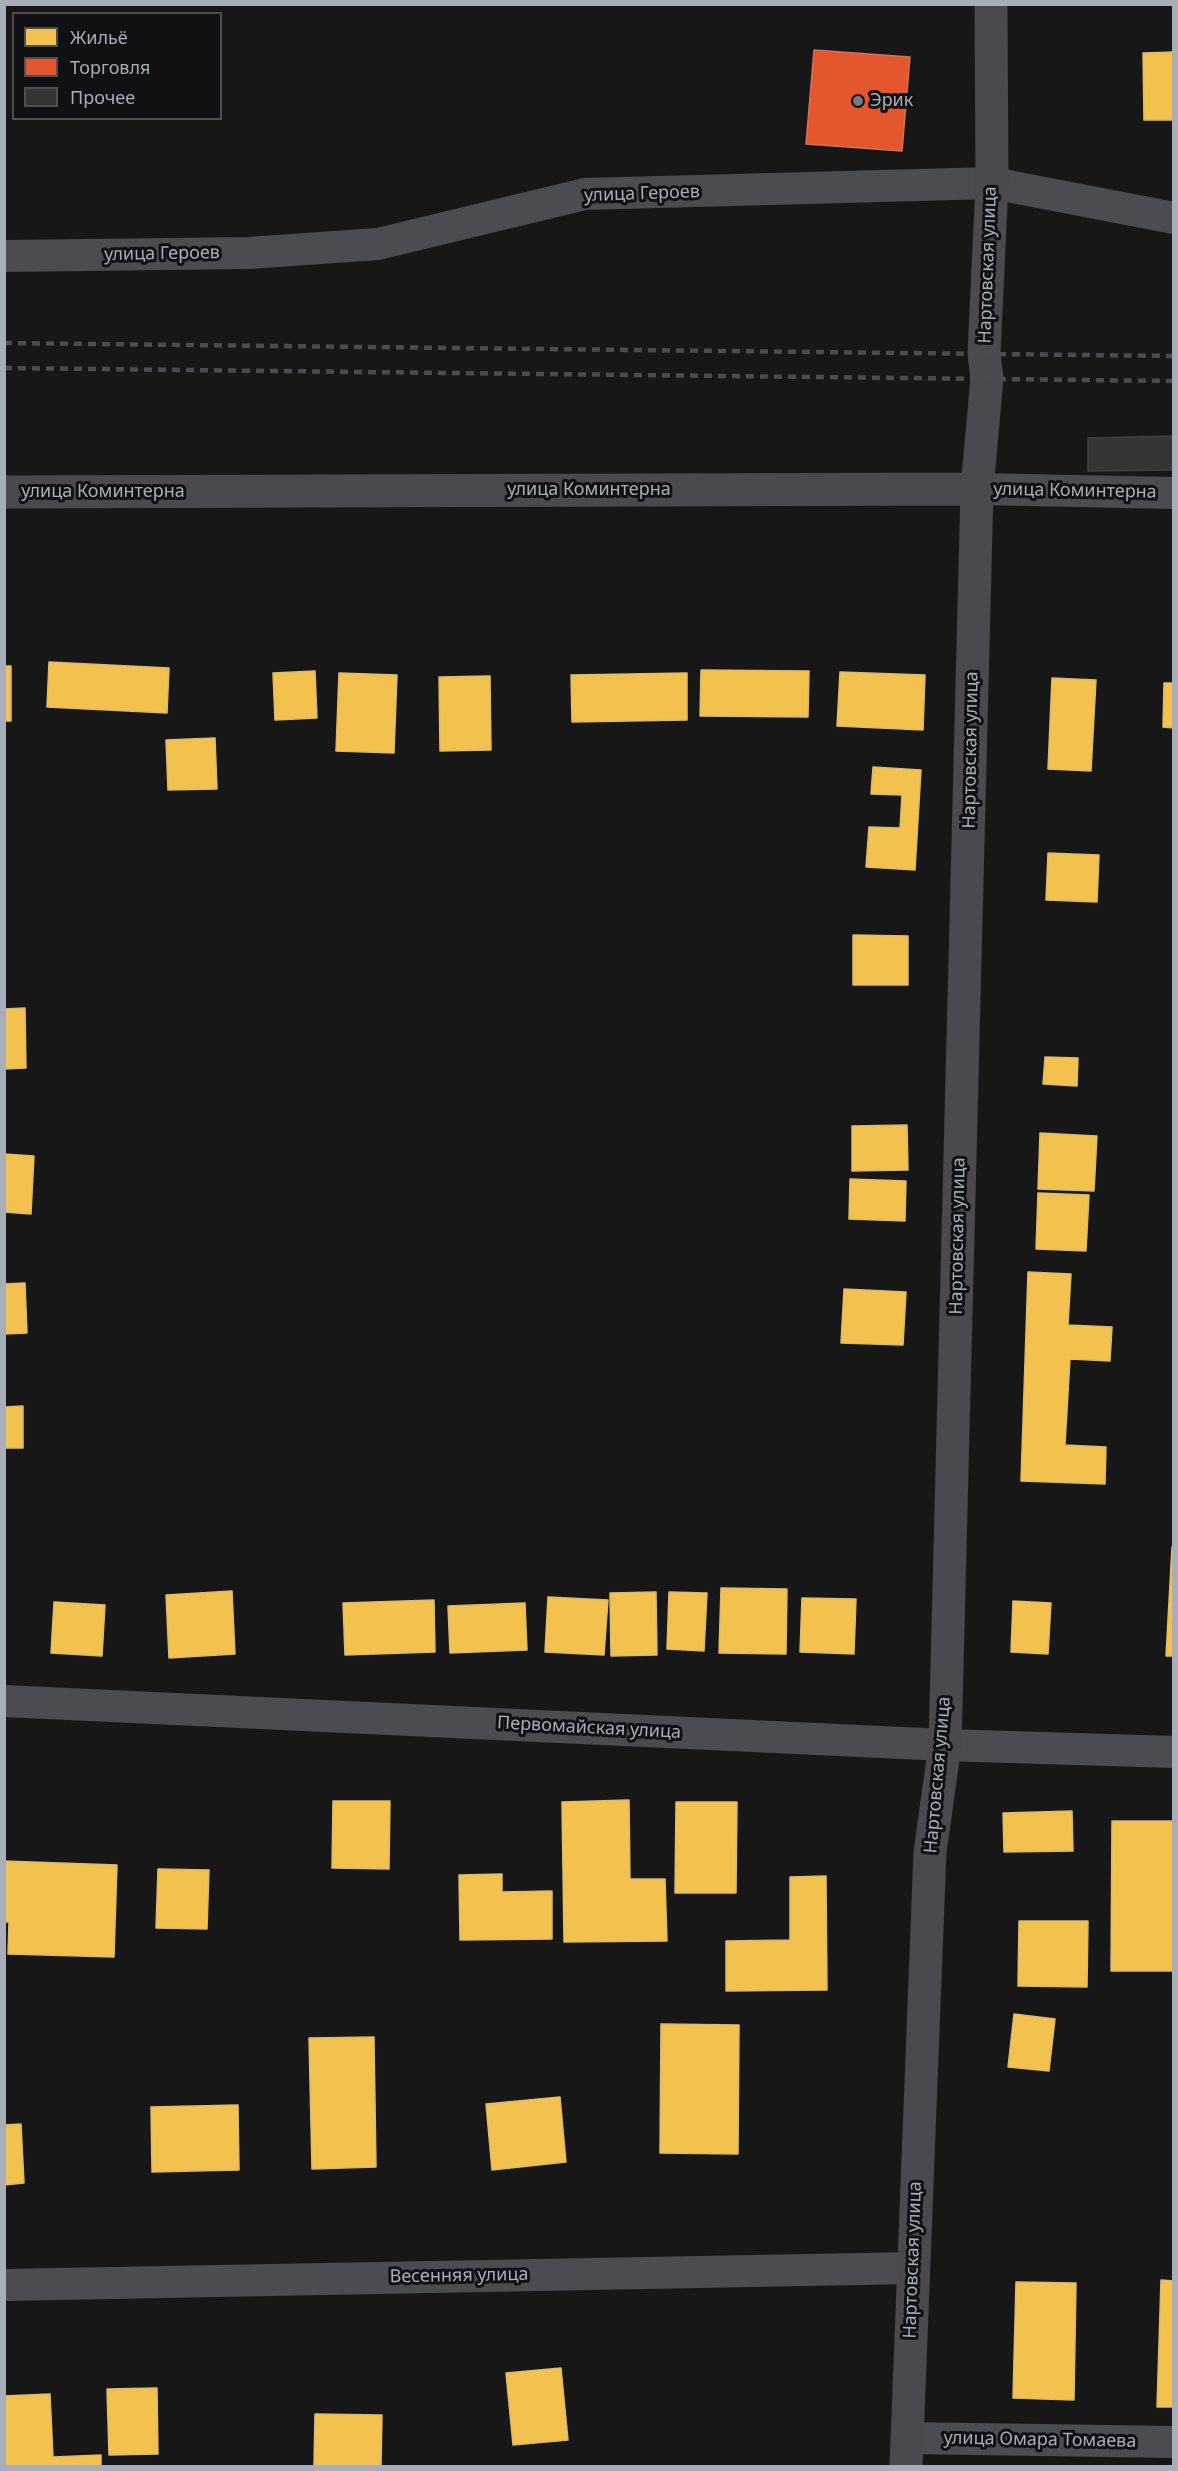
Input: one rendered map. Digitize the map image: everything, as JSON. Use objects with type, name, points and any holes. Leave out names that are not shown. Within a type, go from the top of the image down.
[{"type":"street","name":"Нартовская улица","points":[[906,2452],[930,1852],[945,1745],[977,489],[987,378],[984,354],[992,183],[991,4]]},
{"type":"street","name":"улица Героев","points":[[4,256],[249,253],[378,244],[585,194],[992,183],[1173,218]]},
{"type":"street","name":"улица Коминтерна","points":[[4,492],[977,489],[1173,493]]},
{"type":"street","name":"Первомайская улица","points":[[4,1701],[945,1745],[1173,1752]]},
{"type":"street","name":"Весенняя улица","points":[[4,2285],[913,2268]]},
{"type":"street","name":"улица Омара Томаева","points":[[906,2452],[1173,2442]]},
{"type":"building: Жильё","points":[[1174,52],[1174,120],[1144,120],[1143,53]]},
{"type":"building: Жильё","points":[[49,662],[169,668],[167,713],[47,707]]},
{"type":"building: Жильё","points":[[4,666],[11,666],[11,721],[4,721]]},
{"type":"building: Жильё","points":[[701,670],[809,671],[808,717],[700,716]]},
{"type":"building: Жильё","points":[[315,671],[317,718],[275,720],[273,673]]},
{"type":"building: Жильё","points":[[840,672],[925,675],[923,730],[837,726]]},
{"type":"building: Жильё","points":[[339,673],[397,675],[394,753],[336,751]]},
{"type":"building: Жильё","points":[[687,673],[687,720],[572,722],[571,675]]},
{"type":"building: Жильё","points":[[490,676],[491,750],[440,751],[439,677]]},
{"type":"building: Жильё","points":[[1052,678],[1096,680],[1091,771],[1048,769]]},
{"type":"building: Жильё","points":[[1164,683],[1174,683],[1174,728],[1163,727]]},
{"type":"building: Жильё","points":[[215,738],[217,789],[168,790],[166,740]]},
{"type":"building: Жильё","points":[[873,767],[921,770],[915,870],[866,867],[869,827],[900,828],[902,795],[871,794]]},
{"type":"building: Жильё","points":[[1048,853],[1099,855],[1097,902],[1046,900]]},
{"type":"building: Жильё","points":[[853,935],[908,936],[908,985],[853,985]]},
{"type":"building: Жильё","points":[[25,1008],[26,1068],[4,1069],[4,1009]]},
{"type":"building: Жильё","points":[[1045,1057],[1078,1058],[1077,1086],[1043,1084]]},
{"type":"building: Жильё","points":[[907,1125],[908,1170],[852,1171],[852,1126]]},
{"type":"building: Жильё","points":[[1040,1133],[1097,1136],[1094,1191],[1038,1189]]},
{"type":"building: Жильё","points":[[4,1154],[34,1156],[31,1214],[4,1212]]},
{"type":"building: Жильё","points":[[850,1179],[906,1181],[905,1221],[849,1219]]},
{"type":"building: Жильё","points":[[1038,1193],[1089,1195],[1086,1251],[1036,1249]]},
{"type":"building: Жильё","points":[[1028,1272],[1071,1274],[1068,1325],[1112,1327],[1110,1361],[1070,1359],[1065,1445],[1106,1447],[1105,1484],[1021,1481]]},
{"type":"building: Жильё","points":[[25,1283],[27,1333],[4,1334],[4,1284]]},
{"type":"building: Жильё","points":[[844,1289],[906,1292],[903,1345],[841,1343]]},
{"type":"building: Жильё","points":[[23,1406],[23,1448],[4,1448],[4,1407]]},
{"type":"building: Жильё","points":[[1172,1547],[1174,1547],[1174,1656],[1166,1656]]},
{"type":"building: Жильё","points":[[721,1588],[787,1589],[786,1654],[719,1653]]},
{"type":"building: Жильё","points":[[232,1591],[235,1654],[169,1658],[166,1595]]},
{"type":"building: Жильё","points":[[656,1592],[657,1655],[611,1656],[610,1593]]},
{"type":"building: Жильё","points":[[669,1592],[707,1593],[704,1651],[667,1649]]},
{"type":"building: Жильё","points":[[548,1597],[608,1600],[604,1655],[545,1652]]},
{"type":"building: Жильё","points":[[802,1598],[856,1599],[854,1654],[800,1652]]},
{"type":"building: Жильё","points":[[434,1600],[435,1652],[345,1655],[343,1603]]},
{"type":"building: Жильё","points":[[1013,1601],[1051,1603],[1048,1654],[1011,1652]]},
{"type":"building: Жильё","points":[[54,1602],[105,1605],[102,1656],[51,1653]]},
{"type":"building: Жильё","points":[[525,1603],[527,1650],[450,1653],[448,1606]]},
{"type":"building: Жильё","points":[[629,1800],[630,1879],[665,1879],[667,1941],[564,1942],[562,1802]]},
{"type":"building: Жильё","points":[[333,1801],[390,1801],[389,1869],[332,1868]]},
{"type":"building: Жильё","points":[[676,1802],[737,1802],[736,1893],[675,1893]]},
{"type":"building: Жильё","points":[[1072,1811],[1073,1851],[1004,1852],[1003,1813]]},
{"type":"building: Жильё","points":[[1112,1821],[1174,1821],[1174,1971],[1111,1971]]},
{"type":"building: Жильё","points":[[4,1861],[117,1865],[114,1957],[8,1954],[9,1922],[4,1922]]},
{"type":"building: Жильё","points":[[158,1869],[209,1870],[207,1929],[156,1928]]},
{"type":"building: Жильё","points":[[502,1874],[502,1892],[552,1891],[552,1939],[460,1940],[459,1875]]},
{"type":"building: Жильё","points":[[826,1876],[827,1990],[726,1991],[726,1941],[790,1940],[790,1877]]},
{"type":"building: Жильё","points":[[1019,1921],[1088,1921],[1087,1987],[1018,1986]]},
{"type":"building: Жильё","points":[[1014,2014],[1055,2019],[1049,2071],[1008,2067]]},
{"type":"building: Жильё","points":[[661,2024],[739,2025],[738,2154],[660,2153]]},
{"type":"building: Жильё","points":[[374,2037],[376,2167],[312,2169],[309,2038]]},
{"type":"building: Жильё","points":[[560,2097],[566,2162],[492,2170],[486,2104]]},
{"type":"building: Жильё","points":[[238,2105],[239,2170],[152,2172],[151,2107]]},
{"type":"building: Жильё","points":[[21,2124],[24,2183],[4,2185],[4,2125]]},
{"type":"building: Жильё","points":[[1161,2280],[1174,2281],[1174,2407],[1157,2407]]},
{"type":"building: Жильё","points":[[1016,2282],[1076,2283],[1074,2400],[1013,2398]]},
{"type":"building: Жильё","points":[[561,2368],[568,2440],[513,2445],[506,2373]]},
{"type":"building: Жильё","points":[[157,2388],[158,2454],[109,2455],[107,2389]]},
{"type":"building: Жильё","points":[[50,2394],[53,2457],[101,2455],[101,2466],[4,2466],[4,2396]]},
{"type":"building: Жильё","points":[[315,2414],[382,2415],[381,2466],[314,2466]]},
{"type":"building: Торговля","name":"Эрик","points":[[814,50],[910,57],[902,151],[806,144]]},
{"type":"building: Прочее","points":[[1174,436],[1174,470],[1088,471],[1088,438]]},
{"type":"railway","points":[[4,343],[1174,356]]},
{"type":"railway","points":[[4,368],[1174,381]]},
{"type":"place","name":"Эрик","points":[[858,101]]}]
